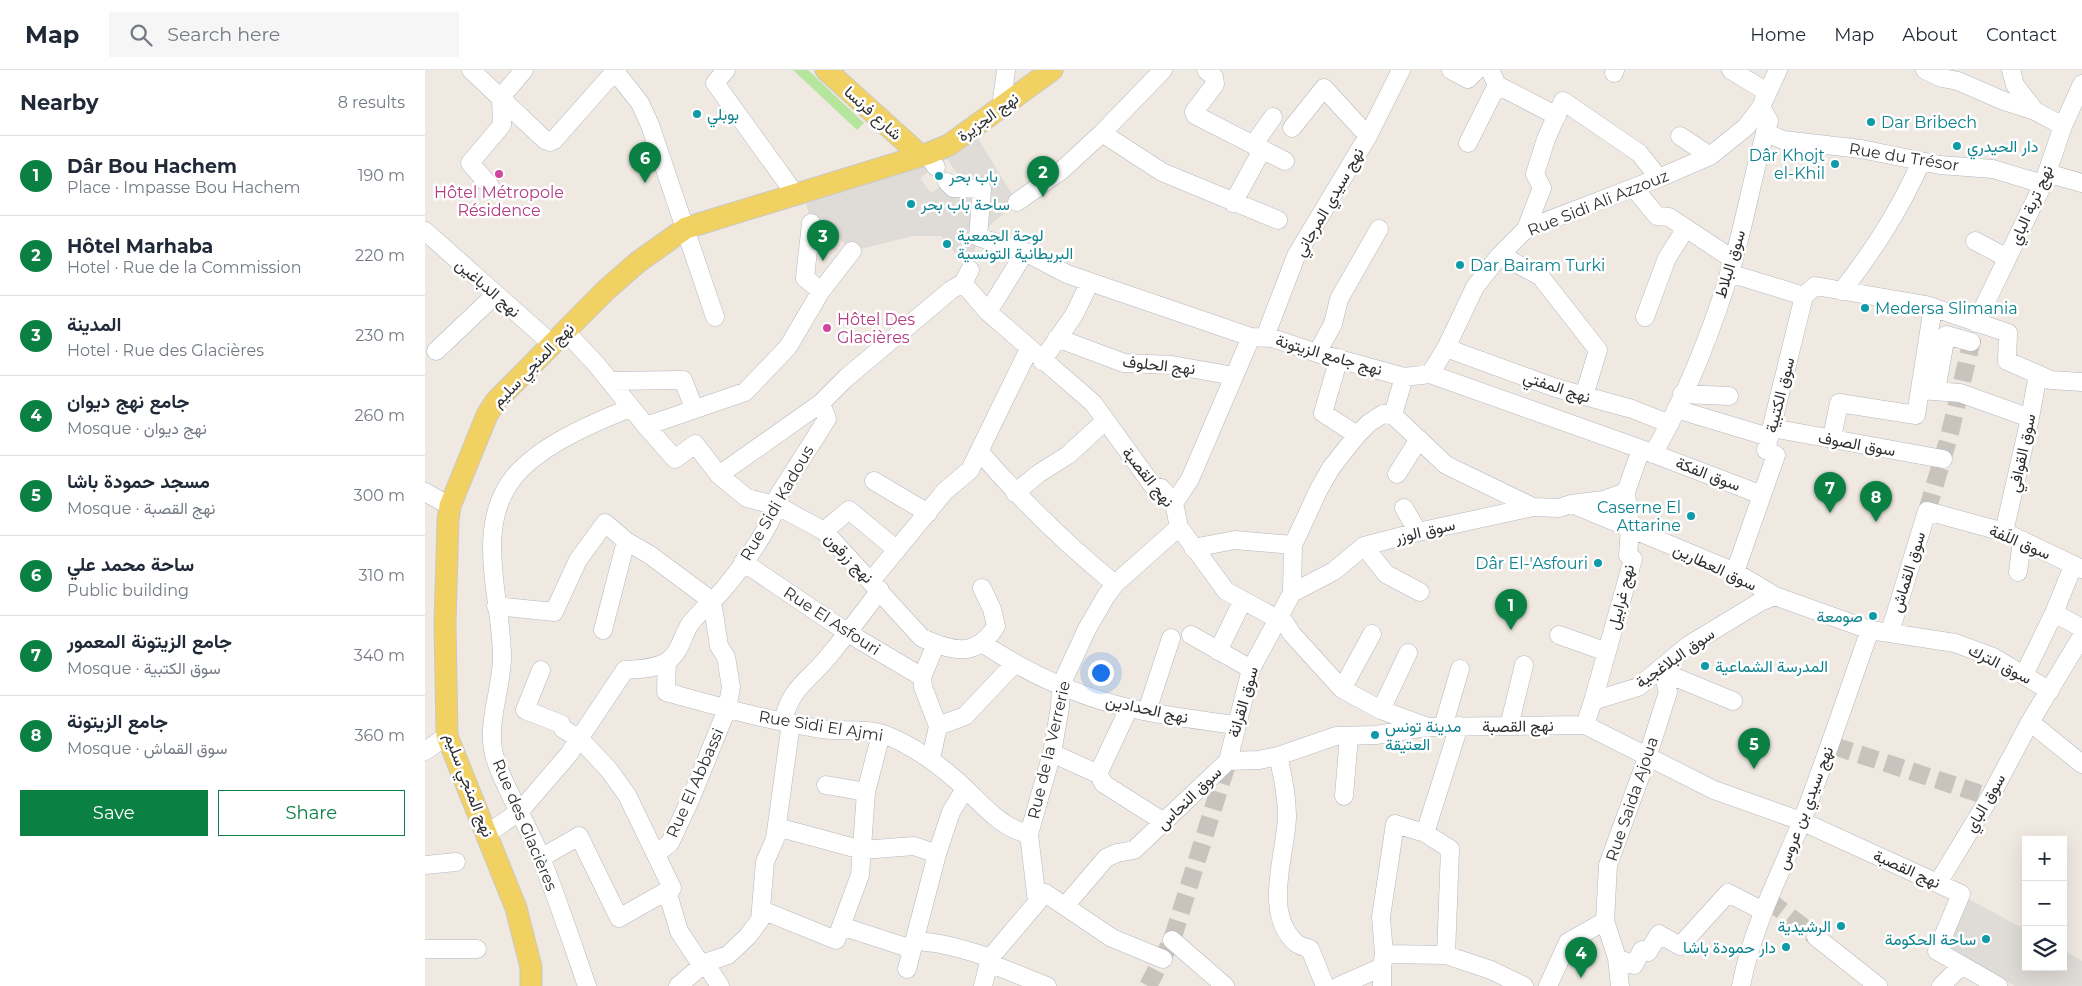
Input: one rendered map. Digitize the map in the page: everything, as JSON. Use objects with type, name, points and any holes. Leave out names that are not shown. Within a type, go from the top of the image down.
[{"type":"main road","name":"شارع فرنسا","points":[[826,70],[928,159]]},
{"type":"main road","name":"نهج الجزيرة","points":[[928,159],[1052,70]]},
{"type":"main road","name":"نهج المنجي سليم","points":[[531,986],[531,967],[516,908],[447,736],[445,623],[448,520],[450,506],[487,415],[503,392],[606,290],[638,262],[686,228],[795,194],[928,159]]},
{"type":"street","points":[[471,70],[545,140],[550,142],[554,140],[615,70],[629,87],[643,110],[686,228],[715,317]]},
{"type":"street","points":[[490,186],[469,163],[503,125],[501,97],[524,70]]},
{"type":"street","points":[[726,70],[715,83],[795,194]]},
{"type":"street","points":[[1001,108],[1006,70]]},
{"type":"street","points":[[1017,202],[1062,170],[1103,134],[1163,70]]},
{"type":"street","points":[[1206,70],[1213,77],[1215,84],[1195,112],[1195,115],[1285,161]]},
{"type":"street","name":"نهج سيدي المرجاني","points":[[1174,503],[1190,479],[1235,376],[1258,337],[1296,256],[1368,136],[1401,70]]},
{"type":"street","points":[[1451,70],[1468,79],[1477,70]]},
{"type":"street","points":[[1731,70],[1764,100],[1779,70]]},
{"type":"street","points":[[1925,70],[1943,78],[1959,81],[2004,101],[2035,111],[2063,126]]},
{"type":"street","points":[[2011,70],[2015,84],[2035,111]]},
{"type":"street","points":[[1468,143],[1493,78],[1557,116]]},
{"type":"street","name":"نهج تربة الباي","points":[[1975,323],[2045,178],[2063,126],[2082,84]]},
{"type":"street","points":[[1291,128],[1324,88],[1368,136]]},
{"type":"street","name":"سوق البلاط","points":[[1647,451],[1676,409],[1706,338],[1731,267],[1769,120],[1764,100]]},
{"type":"street","name":"Rue Sidi Ali Azzouz","points":[[1430,374],[1446,348],[1475,287],[1500,255],[1526,229],[1634,188],[1710,156],[1746,127],[1764,100]]},
{"type":"street","points":[[1526,229],[1542,188],[1535,174],[1546,139],[1563,101],[1639,153],[1659,178]]},
{"type":"street","points":[[1233,203],[1257,147],[1273,117]]},
{"type":"street","name":"Rue du Trésor","points":[[1765,132],[1783,140],[1861,149],[1940,165],[1993,169],[2082,183]]},
{"type":"street","points":[[1103,134],[1162,172],[1277,220]]},
{"type":"street","points":[[1680,136],[1710,156]]},
{"type":"street","points":[[1842,291],[1873,252],[1905,199],[1921,162]]},
{"type":"street","name":"نهج جامع الزيتونة","points":[[947,182],[953,188],[982,189],[978,236],[1025,252],[1067,274],[1258,337],[1404,377],[1430,374],[1647,451]]},
{"type":"street","points":[[1634,188],[1657,216],[1669,217],[1686,228],[1731,267],[1804,296],[1815,286],[1933,307],[2008,333],[2007,361],[2051,380],[2082,382]]},
{"type":"street","points":[[811,222],[805,278],[821,292]]},
{"type":"street","points":[[1645,317],[1667,258],[1686,228]]},
{"type":"street","points":[[1317,353],[1333,324],[1339,299],[1379,229]]},
{"type":"street","points":[[1975,241],[2007,258]]},
{"type":"street","name":"نهج الدباغين","points":[[429,242],[495,294],[559,337],[611,381],[630,408]]},
{"type":"street","points":[[630,408],[646,426],[745,392],[788,346],[821,292],[852,251]]},
{"type":"street","points":[[988,312],[1025,252]]},
{"type":"street","points":[[1500,255],[1540,276],[1598,350],[1584,396]]},
{"type":"street","name":"نهج القصبة","points":[[821,403],[846,378],[966,276],[988,312],[1042,361],[1093,403],[1153,486],[1161,488],[1174,503],[1179,527],[1226,591],[1242,602],[1285,623],[1292,634],[1342,690],[1381,710],[1443,727],[1585,725],[1647,758],[1728,797],[1801,821],[1938,882],[1961,894],[1937,951],[1961,966]]},
{"type":"street","points":[[1042,361],[1074,315],[1090,282]]},
{"type":"street","points":[[436,352],[495,294]]},
{"type":"street","name":"سوق الكتبية","points":[[1735,572],[1776,455],[1766,450],[1804,296]]},
{"type":"street","points":[[1928,390],[1933,307]]},
{"type":"street","points":[[1832,438],[1839,403],[1916,415],[1928,390],[1946,335],[1971,342]]},
{"type":"street","name":"نهج الحلوف","points":[[1057,338],[1124,363],[1172,365],[1235,376]]},
{"type":"street","name":"نهج المفتي","points":[[1446,348],[1556,388],[1632,409],[1676,409]]},
{"type":"street","points":[[678,986],[703,965],[728,955],[748,936],[760,920],[765,862],[775,839],[777,828],[787,722],[786,707],[799,687],[848,634],[897,550],[945,492],[970,470],[1029,349]]},
{"type":"street","points":[[1339,358],[1323,413],[1357,436]]},
{"type":"street","name":"سوق القوافي","points":[[2005,532],[2038,374]]},
{"type":"street","points":[[1393,415],[1404,377]]},
{"type":"street","points":[[611,381],[683,380],[694,408]]},
{"type":"street","points":[[1928,390],[1959,393],[2030,418]]},
{"type":"street","points":[[1676,409],[1729,396]]},
{"type":"street","points":[[719,475],[821,403]]},
{"type":"street","name":"Rue Sidi Kadous","points":[[667,662],[678,650],[689,626],[722,591],[759,540],[778,506],[778,496],[827,418],[821,403]]},
{"type":"street","name":"Rue des Glacières","points":[[587,986],[541,858],[500,770],[493,744],[502,658],[492,562],[495,516],[502,496],[514,477],[537,456],[608,417],[630,408]]},
{"type":"street","name":"سوق الصوف","points":[[1676,409],[1771,433],[1832,438],[1943,459]]},
{"type":"street","points":[[1292,593],[1293,545],[1331,468],[1369,423],[1383,414],[1393,415],[1446,465],[1533,507]]},
{"type":"street","points":[[1015,493],[1038,474],[1068,455],[1105,421]]},
{"type":"street","name":"نهج زرقون","points":[[646,426],[675,459],[695,444],[719,475],[747,498],[778,506],[824,531],[876,585],[922,638],[957,650],[969,650],[982,643]]},
{"type":"street","points":[[1397,474],[1419,439]]},
{"type":"street","points":[[979,450],[1015,493],[1115,584]]},
{"type":"street","name":"نهج غرابيل","points":[[1593,701],[1633,559],[1628,555],[1630,529],[1626,492],[1647,451]]},
{"type":"street","name":"سوق الفكة","points":[[1647,451],[1762,495]]},
{"type":"street","points":[[874,481],[928,513]]},
{"type":"street","points":[[425,492],[450,506]]},
{"type":"street","points":[[1571,504],[1604,500],[1626,492]]},
{"type":"street","name":"سوق الوزر","points":[[1292,593],[1334,571],[1364,546],[1533,507],[1559,508],[1571,504]]},
{"type":"street","name":"سوق العطارين","points":[[1571,504],[1735,572],[1775,596],[1870,630],[1890,632]]},
{"type":"street","points":[[1404,508],[1418,532]]},
{"type":"street","points":[[824,531],[849,510],[897,550]]},
{"type":"street","name":"سوق اللَفة","points":[[1927,511],[2005,532],[2078,567]]},
{"type":"street","name":"سوق القماش","points":[[1890,632],[1927,511]]},
{"type":"street","points":[[496,606],[554,612],[579,560],[605,523],[627,541],[713,600]]},
{"type":"street","name":"Rue de la Verrerie","points":[[1029,834],[1052,754],[1060,707],[1061,685],[1087,630],[1115,584],[1179,527]]},
{"type":"street","points":[[1193,548],[1235,540],[1293,545]]},
{"type":"street","points":[[2019,572],[2022,540]]},
{"type":"street","points":[[603,630],[627,541]]},
{"type":"street","points":[[1364,546],[1386,574],[1420,592]]},
{"type":"street","name":"Rue El Asfouri","points":[[743,562],[848,634],[922,677]]},
{"type":"street","points":[[2024,676],[2078,567]]},
{"type":"street","points":[[982,588],[992,609],[996,626],[982,643]]},
{"type":"street","name":"سوق القرانة","points":[[1228,761],[1235,726],[1251,669],[1292,593]]},
{"type":"street","name":"سوق البلاغجية","points":[[1593,701],[1638,687],[1661,671],[1689,645],[1760,602],[1775,596]]},
{"type":"street","name":"Rue El Abbassi","points":[[657,853],[670,843],[691,798],[727,709],[731,688],[726,657],[719,646],[713,600]]},
{"type":"street","points":[[1218,651],[1242,602]]},
{"type":"street","points":[[2054,613],[2082,628]]},
{"type":"street","name":"نهج سيدي بن عروس","points":[[1741,986],[1747,955],[1763,911],[1831,746],[1870,630]]},
{"type":"street","name":"سوق الترك","points":[[1890,632],[1955,643],[1993,657],[2050,691]]},
{"type":"street","points":[[1342,690],[1372,634]]},
{"type":"street","points":[[1191,635],[1251,669]]},
{"type":"street","points":[[1559,635],[1607,652]]},
{"type":"street","name":"سوق الباي","points":[[1938,882],[1985,796],[2082,636]]},
{"type":"street","points":[[1147,711],[1171,638]]},
{"type":"street","name":"نهج الحدادين","points":[[982,643],[1014,664],[1072,691],[1129,708],[1235,726]]},
{"type":"street","points":[[931,759],[938,726],[923,687],[922,677],[936,644]]},
{"type":"street","points":[[1381,710],[1408,653]]},
{"type":"street","points":[[487,834],[520,811],[569,754],[625,670],[651,667],[667,662]]},
{"type":"street","name":"Rue Sidi El Ajmi","points":[[667,662],[666,692],[727,709],[787,722],[823,729],[881,734],[915,748],[931,759],[992,814],[1016,831],[1029,834]]},
{"type":"street","points":[[938,726],[965,716],[1014,664]]},
{"type":"street","points":[[1509,726],[1524,666]]},
{"type":"street","points":[[1425,833],[1443,727],[1460,668]]},
{"type":"street","points":[[541,670],[525,710],[561,724],[563,729],[579,739],[609,770],[627,795],[657,853],[672,888],[619,918],[579,836],[541,858]]},
{"type":"street","points":[[1661,671],[1733,701]]},
{"type":"street","name":"Rue Saida Ajoua","points":[[1621,986],[1617,958],[1605,921],[1608,865],[1647,758],[1668,692],[1661,671]]},
{"type":"street","points":[[1585,725],[1593,701]]},
{"type":"street","points":[[1098,774],[1129,708]]},
{"type":"street","points":[[2030,722],[2082,764]]},
{"type":"street","name":"سوق النحاس","points":[[1065,906],[1106,858],[1117,853],[1134,850],[1228,761],[1259,760],[1278,756],[1336,736],[1376,735],[1443,727]]},
{"type":"street","points":[[762,910],[837,940],[860,875],[866,792],[881,734]]},
{"type":"street","points":[[425,751],[447,736]]},
{"type":"street","points":[[1344,796],[1349,736]]},
{"type":"street","points":[[1052,754],[1098,774],[1104,784],[1164,822]]},
{"type":"street","points":[[1278,756],[1283,777],[1287,817],[1276,895],[1283,925],[1296,943],[1310,949],[1325,986]]},
{"type":"street","points":[[826,785],[866,792]]},
{"type":"street","points":[[907,969],[937,854],[951,812],[965,789]]},
{"type":"street","points":[[1382,986],[1381,917],[1395,824],[1425,833],[1450,849],[1446,954]]},
{"type":"street","points":[[777,828],[862,850],[914,846],[937,854]]},
{"type":"street","points":[[1029,834],[1037,902]]},
{"type":"street","points":[[425,864],[456,862]]},
{"type":"street","points":[[667,891],[679,931],[720,986]]},
{"type":"street","points":[[983,986],[990,961],[1045,893],[1112,938],[1163,958]]},
{"type":"street","points":[[1617,958],[1635,965],[1642,950],[1648,952],[1659,934],[1680,946],[1728,893],[1763,911]]},
{"type":"street","points":[[1548,986],[1568,942],[1605,921]]},
{"type":"street","points":[[841,926],[913,945],[935,942],[965,949],[1047,986]]},
{"type":"street","points":[[1816,937],[1878,986]]},
{"type":"street","points":[[1172,940],[1225,986]]},
{"type":"street","points":[[425,950],[477,949]]},
{"type":"street","points":[[1339,986],[1383,961],[1446,954],[1491,970],[1524,986]]},
{"type":"street","points":[[1941,986],[1961,966],[1998,986]]},
{"type":"green space","points":[[793,70],[808,70],[864,123],[857,130]]},
{"type":"shaded area","name":"ساحة باب بحر","points":[[975,134],[1017,202],[978,236],[970,270],[941,236],[913,236],[852,251],[837,236],[811,223],[804,194]],"holes":[[[947,159],[958,175],[931,193],[920,178]]]},
{"type":"shaded area","name":"ساحة الحكومة","points":[[1965,897],[2022,928],[2022,971],[2067,971],[2067,952],[2082,961],[2082,986],[2015,986],[1943,948]]},
{"type":"tunnel","points":[[1927,511],[1949,437],[1976,323]]},
{"type":"tunnel","points":[[1834,746],[1981,794]]},
{"type":"tunnel","points":[[1148,986],[1172,940],[1228,761]]},
{"type":"tunnel","points":[[1768,900],[1816,937]]},
{"type":"place","name":"بوبلي","points":[[697,114]]},
{"type":"place","name":"Dar Bribech","points":[[1871,122]]},
{"type":"place","name":"دار الحيدري","points":[[1957,146]]},
{"type":"place","name":"Dâr Khojt el-Khil","points":[[1835,164]]},
{"type":"place","name":"Hôtel Métropole Résidence","points":[[499,174]]},
{"type":"place","name":"باب بحر","points":[[939,176]]},
{"type":"place","name":"ساحة محمد علي","points":[[645,183]]},
{"type":"place","name":"Hôtel Marhaba","points":[[1043,197]]},
{"type":"place","name":"ساحة باب بحر","points":[[911,204]]},
{"type":"place","name":"لوحة الجمعية البريطانية التونسية","points":[[947,244]]},
{"type":"place","name":"المدينة","points":[[823,261]]},
{"type":"place","name":"Dar Bairam Turki","points":[[1460,265]]},
{"type":"place","name":"Medersa Slimania","points":[[1865,308]]},
{"type":"place","name":"Hôtel Des Glacières","points":[[827,328]]},
{"type":"place","name":"جامع الزيتونة المعمور","points":[[1830,513]]},
{"type":"place","name":"Caserne El Attarine","points":[[1691,516]]},
{"type":"place","name":"جامع الزيتونة","points":[[1876,522]]},
{"type":"place","name":"Dâr El-'Asfouri","points":[[1598,563]]},
{"type":"place","name":"صومعة","points":[[1873,616]]},
{"type":"place","name":"Dâr Bou Hachem","points":[[1511,630]]},
{"type":"place","name":"المدرسة الشماعية","points":[[1705,666]]},
{"type":"place","name":"مدينة تونس العتيقة","points":[[1375,735]]},
{"type":"place","name":"مسجد حمودة باشا","points":[[1754,769]]},
{"type":"place","name":"الرشيدية","points":[[1841,926]]},
{"type":"place","name":"ساحة الحكومة","points":[[1986,939]]},
{"type":"place","name":"دار حمودة باشا","points":[[1786,947]]},
{"type":"place","name":"جامع نهج ديوان","points":[[1581,978]]}]
